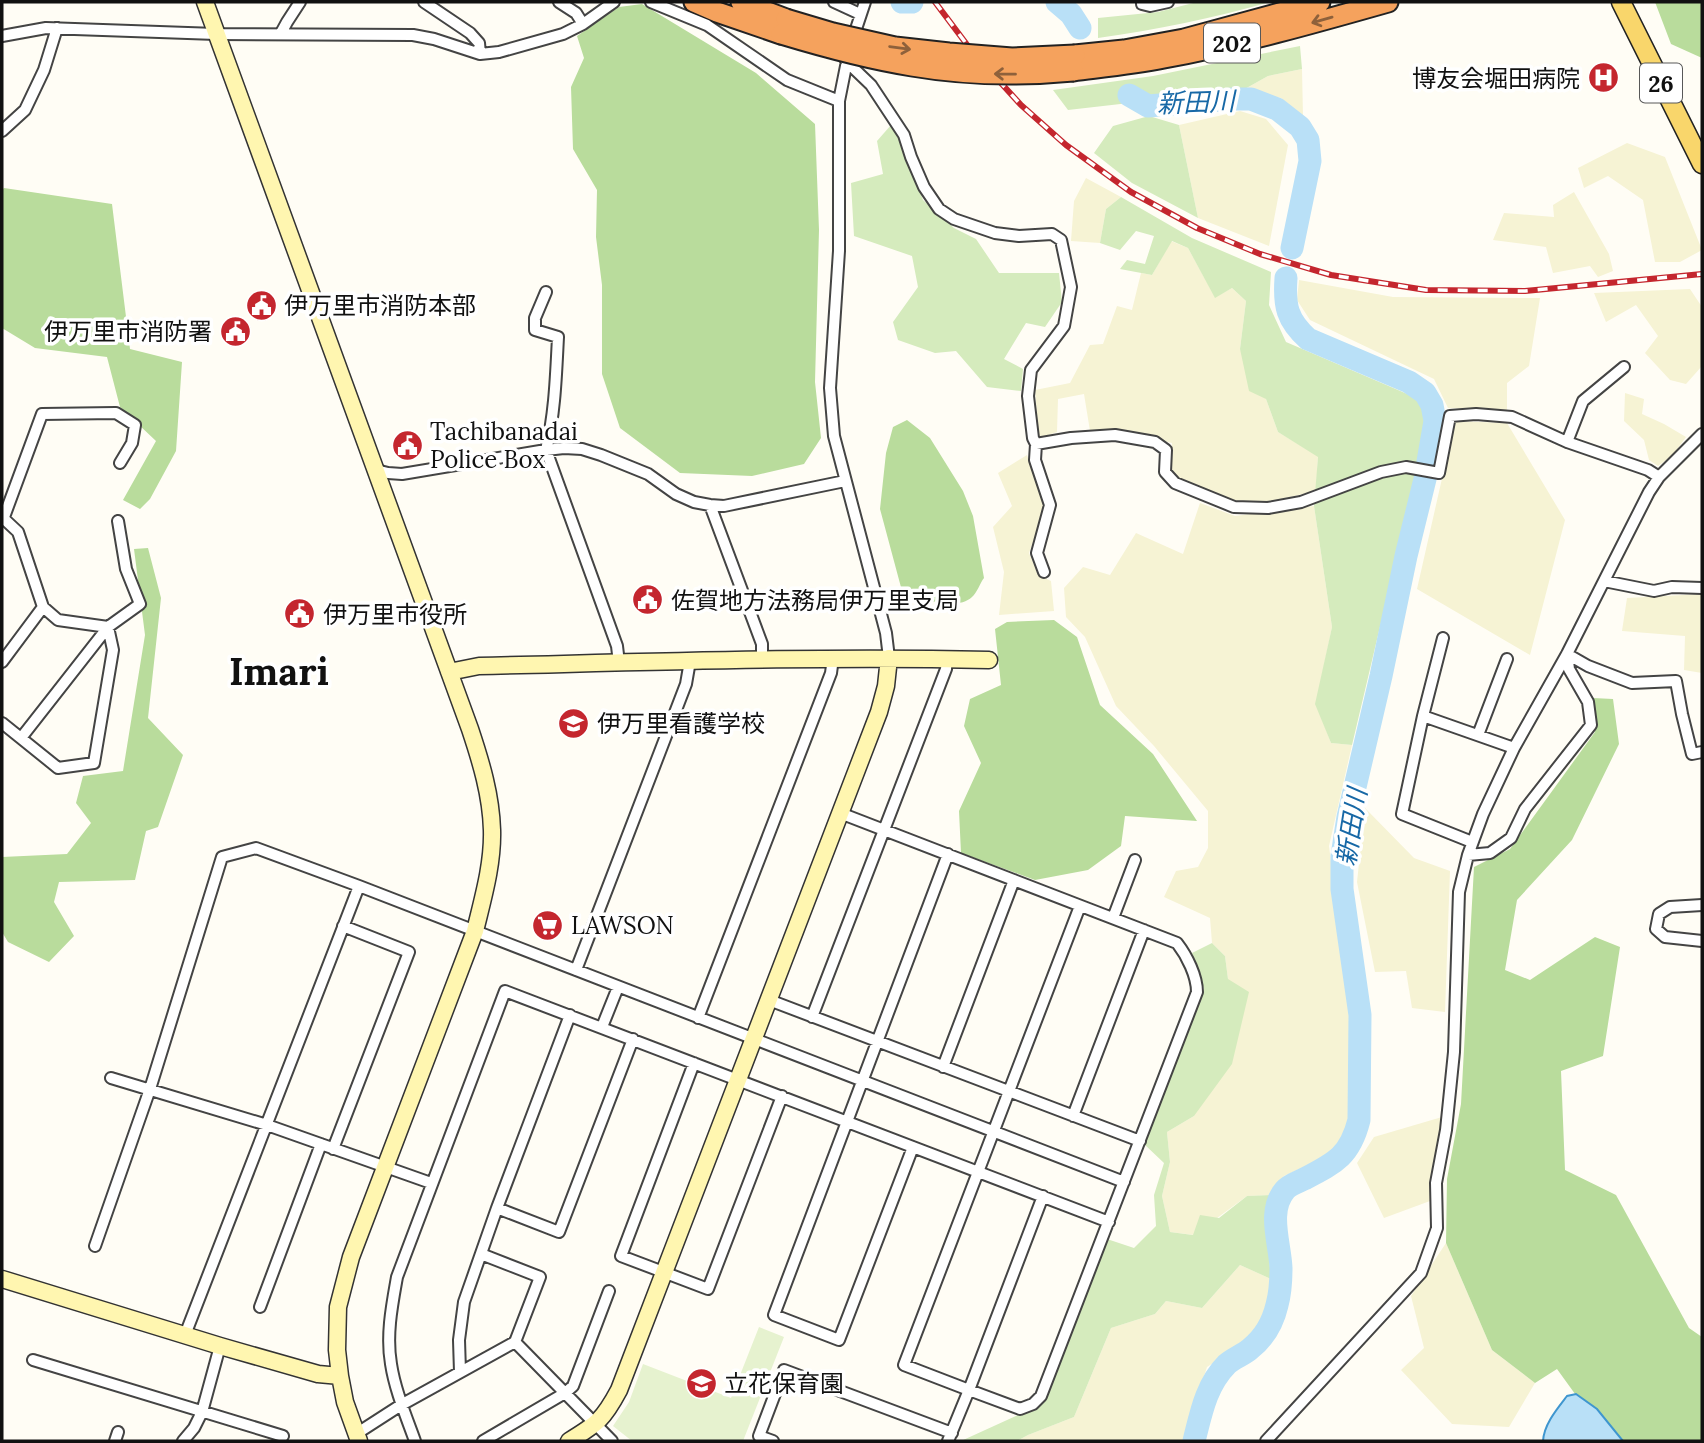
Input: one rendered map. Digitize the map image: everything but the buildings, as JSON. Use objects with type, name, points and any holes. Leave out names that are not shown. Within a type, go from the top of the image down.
[{"type":"highway","name":"202","points":[[694,2],[712,18],[833,33],[894,47],[1074,63],[1162,58],[1283,31],[1388,2]]},
{"type":"highway","name":"202","points":[[741,2],[784,26]]},
{"type":"highway","name":"202","points":[[1074,63],[1184,39],[1320,2]]},
{"type":"main road","name":"26","points":[[1620,2],[1702,164]]},
{"type":"street","points":[[205,2],[484,772],[492,829],[488,878],[475,931],[351,1257],[338,1307],[337,1350],[340,1376],[345,1402],[358,1438],[401,1405],[515,1342],[540,1277],[481,1254]]},
{"type":"street","points":[[281,33],[298,2]]},
{"type":"street","points":[[424,2],[470,33],[479,43],[480,54]]},
{"type":"street","points":[[559,2],[576,13],[583,24]]},
{"type":"street","points":[[2,36],[46,28],[216,34],[413,35],[480,54],[499,52],[563,34],[583,24],[614,2]]},
{"type":"street","points":[[651,2],[712,18],[787,80],[839,101]]},
{"type":"street","points":[[569,1441],[596,1425],[620,1390],[879,712],[886,686],[889,658],[886,633],[834,436],[830,388],[839,251],[839,101],[846,61],[863,7],[834,2]]},
{"type":"street","points":[[1142,2],[1150,6],[1168,2]]},
{"type":"street","points":[[2,131],[25,110],[44,70],[57,28]]},
{"type":"street","points":[[846,61],[871,85],[904,135],[923,187],[939,209],[954,219],[995,233],[1019,236],[1052,234],[1061,240],[1071,287],[1064,326],[1031,370],[1028,396],[1036,444],[1035,460],[1050,505],[1037,553],[1044,572]]},
{"type":"street","points":[[546,292],[535,318],[535,330],[558,337],[556,388],[545,450],[617,646],[619,663]]},
{"type":"street","points":[[1567,442],[1583,401],[1624,367]]},
{"type":"street","points":[[108,627],[58,620],[43,607],[18,532],[3,517],[42,414],[116,413],[135,425],[132,443],[120,463]]},
{"type":"street","points":[[1036,444],[1115,435],[1155,442],[1166,450],[1165,472],[1175,483],[1234,507],[1268,508],[1301,502],[1381,472],[1406,467],[1439,473],[1450,416],[1476,414],[1511,417],[1567,442],[1648,470],[1660,477]]},
{"type":"street","points":[[1266,1441],[1421,1273],[1437,1228],[1436,1183],[1446,1130],[1454,1052],[1458,892],[1472,842],[1514,748],[1567,654],[1649,492],[1702,434]]},
{"type":"street","points":[[376,470],[402,474],[545,450],[582,449],[648,474],[676,494],[694,502],[724,506],[845,481]]},
{"type":"street","points":[[710,505],[762,644],[762,659]]},
{"type":"street","points":[[21,738],[108,627],[140,604],[126,569],[118,521]]},
{"type":"street","points":[[1604,581],[1654,592],[1672,587],[1702,588]]},
{"type":"street","points":[[2,662],[43,607]]},
{"type":"street","points":[[2,723],[58,768],[94,763],[113,650],[108,627]]},
{"type":"street","points":[[1443,638],[1402,814],[1472,842]]},
{"type":"street","points":[[1567,654],[1588,666],[1632,683],[1676,681],[1692,754],[1702,752]]},
{"type":"street","points":[[1468,855],[1490,853],[1511,838],[1525,809],[1591,725],[1588,702],[1569,669],[1567,654]]},
{"type":"street","points":[[698,1018],[831,673],[833,658]]},
{"type":"street","points":[[449,672],[479,666],[762,659],[989,660]]},
{"type":"street","points":[[812,1017],[946,669],[947,659]]},
{"type":"street","points":[[1478,736],[1507,659]]},
{"type":"street","points":[[576,970],[686,684],[690,661]]},
{"type":"street","points":[[1423,716],[1514,748]]},
{"type":"street","points":[[840,813],[1080,905],[1177,943],[1197,984],[1197,992],[1041,1396],[1033,1404],[1020,1409],[904,1365],[1080,905]]},
{"type":"street","points":[[95,1247],[150,1090],[222,857],[256,848],[1124,1182]]},
{"type":"street","points":[[913,1147],[839,1340],[774,1315],[948,855]]},
{"type":"street","points":[[1113,918],[1135,860]]},
{"type":"street","points":[[943,1067],[1014,880]]},
{"type":"street","points":[[185,1335],[359,886]]},
{"type":"street","points":[[1702,905],[1670,907],[1659,914],[1656,929],[1665,937],[1702,941]]},
{"type":"street","points":[[333,1149],[409,952],[343,926]]},
{"type":"street","points":[[1073,1116],[1144,930]]},
{"type":"street","points":[[602,1027],[618,987]]},
{"type":"street","points":[[415,1441],[401,1405],[391,1362],[390,1319],[397,1277],[505,990],[1109,1222]]},
{"type":"street","points":[[769,1000],[1140,1141]]},
{"type":"street","points":[[460,1372],[459,1340],[464,1302],[570,1015]]},
{"type":"street","points":[[497,1208],[559,1232],[633,1039]]},
{"type":"street","points":[[694,1063],[621,1256],[708,1289],[782,1096]]},
{"type":"street","points":[[111,1078],[267,1125],[431,1184]]},
{"type":"street","points":[[260,1307],[321,1144]]},
{"type":"street","points":[[773,1441],[759,1436],[784,1370],[950,1437],[1043,1196]]},
{"type":"street","points":[[2,1279],[220,1346],[318,1374],[340,1376]]},
{"type":"street","points":[[482,1441],[573,1386],[608,1291]]},
{"type":"street","points":[[515,1342],[612,1441]]},
{"type":"street","points":[[183,1441],[202,1412],[220,1346]]},
{"type":"street","points":[[33,1360],[283,1436]]},
{"type":"shaded area","points":[[1302,69],[1303,117],[1281,98],[1243,90],[1268,76]]},
{"type":"shaded area","points":[[1240,111],[1266,119],[1288,145],[1269,246],[1198,218],[1179,125]]},
{"type":"shaded area","points":[[1627,143],[1665,157],[1702,250],[1680,262],[1655,262],[1643,200],[1608,176],[1584,188],[1578,168]]},
{"type":"shaded area","points":[[1086,178],[1121,197],[1106,209],[1100,243],[1071,241],[1074,201]]},
{"type":"shaded area","points":[[1574,192],[1609,254],[1613,271],[1598,277],[1590,266],[1553,273],[1546,247],[1493,240],[1504,213],[1554,217],[1553,205]]},
{"type":"shaded area","points":[[1171,241],[1188,248],[1215,297],[1232,288],[1246,301],[1240,349],[1266,399],[1278,432],[1318,456],[1316,491],[1264,503],[1236,501],[1181,482],[1171,468],[1172,443],[1116,431],[1090,431],[1084,394],[1058,399],[1057,432],[1039,438],[1035,390],[1070,383],[1090,345],[1103,344],[1117,306],[1132,310],[1141,273],[1152,275]]},
{"type":"shaded area","points":[[1299,280],[1393,297],[1540,298],[1529,366],[1507,383],[1507,411],[1448,408],[1434,379],[1310,320],[1297,300]]},
{"type":"shaded area","points":[[1690,289],[1702,307],[1702,366],[1686,384],[1670,380],[1645,353],[1658,336],[1636,305],[1606,322],[1594,293]]},
{"type":"shaded area","points":[[1625,393],[1644,399],[1642,414],[1686,437],[1673,455],[1658,466],[1649,460],[1644,440],[1624,421]]},
{"type":"shaded area","points":[[1455,421],[1507,423],[1565,520],[1530,655],[1417,589]]},
{"type":"shaded area","points":[[1027,455],[1045,508],[1029,553],[1038,575],[1051,581],[1054,611],[999,615],[1004,572],[993,527],[1012,506],[998,473]]},
{"type":"shaded area","points":[[1200,503],[1235,516],[1314,506],[1332,627],[1316,704],[1331,743],[1352,745],[1329,846],[1349,1005],[1349,1124],[1336,1152],[1284,1176],[1271,1195],[1247,1196],[1194,1235],[1170,1232],[1162,1196],[1170,1162],[1167,1132],[1194,1116],[1228,979],[1225,956],[1212,943],[1210,918],[1164,897],[1176,871],[1198,867],[1208,848],[1208,811],[1154,746],[1116,706],[1085,637],[1066,617],[1064,588],[1083,567],[1110,575],[1136,533],[1183,554]]},
{"type":"shaded area","points":[[1702,594],[1702,673],[1684,670],[1685,636],[1622,631],[1627,598]]},
{"type":"shaded area","points":[[1365,808],[1414,858],[1450,871],[1445,1012],[1412,1008],[1406,971],[1375,972],[1357,882]]},
{"type":"shaded area","points":[[1442,1117],[1430,1201],[1384,1218],[1357,1163],[1374,1137]]},
{"type":"shaded area","points":[[1446,1243],[1492,1350],[1535,1383],[1509,1427],[1452,1424],[1401,1370],[1424,1348],[1411,1296]]},
{"type":"shaded area","points":[[1240,1265],[1271,1279],[1267,1313],[1248,1340],[1207,1367],[1183,1441],[1017,1441],[1074,1417],[1111,1328],[1155,1314],[1166,1301],[1202,1308]]},
{"type":"green space","points":[[1197,2],[1270,2],[1185,23],[1098,38],[1098,18],[1158,12]]},
{"type":"green space","points":[[1655,2],[1702,2],[1702,58],[1671,44]]},
{"type":"green space","points":[[642,4],[756,73],[815,124],[819,230],[815,382],[821,438],[804,464],[752,476],[680,473],[620,428],[602,374],[602,285],[596,237],[597,190],[573,149],[571,87],[584,58],[577,36],[619,7]]},
{"type":"green space","points":[[1300,46],[1302,69],[1268,76],[1243,90],[1068,110],[1053,90],[1153,76]]},
{"type":"green space","points":[[1149,116],[1179,125],[1198,218],[1132,183],[1094,153],[1113,126]]},
{"type":"green space","points":[[891,125],[903,147],[923,200],[954,228],[976,239],[999,273],[1059,273],[1062,302],[1045,327],[1026,323],[1004,359],[1023,369],[1021,391],[987,387],[956,351],[935,353],[898,340],[893,322],[918,287],[912,256],[854,236],[851,183],[883,174],[877,141]]},
{"type":"green space","points":[[4,188],[112,204],[130,349],[182,362],[176,451],[150,499],[140,509],[123,500],[156,441],[120,407],[107,357],[35,348],[2,328]]},
{"type":"green space","points":[[1121,197],[1192,238],[1271,272],[1269,305],[1286,342],[1412,396],[1423,406],[1428,424],[1352,745],[1331,743],[1315,704],[1332,627],[1314,506],[1318,457],[1278,432],[1266,399],[1249,391],[1240,349],[1246,301],[1232,288],[1215,298],[1188,248],[1172,241],[1152,275],[1120,269],[1127,260],[1145,264],[1154,236],[1136,231],[1120,250],[1100,243],[1106,209]]},
{"type":"green space","points":[[907,420],[930,438],[963,491],[973,516],[984,578],[974,595],[965,601],[947,604],[902,591],[880,509],[886,453],[893,427]]},
{"type":"green space","points":[[148,548],[161,598],[148,718],[183,755],[158,827],[146,831],[135,880],[59,882],[54,902],[74,936],[49,962],[8,942],[2,932],[2,857],[67,854],[91,823],[76,803],[83,776],[123,771],[145,635],[134,549]]},
{"type":"green space","points":[[1054,620],[1077,637],[1100,705],[1153,754],[1197,821],[1125,816],[1121,846],[1088,870],[1035,880],[961,853],[959,811],[981,763],[964,726],[970,699],[1001,685],[995,629],[1007,622]]},
{"type":"green space","points":[[1593,698],[1613,699],[1619,744],[1572,840],[1517,900],[1505,970],[1530,980],[1595,937],[1620,947],[1603,1056],[1561,1071],[1565,1170],[1616,1195],[1689,1328],[1702,1337],[1702,1441],[1609,1441],[1557,1369],[1535,1383],[1492,1350],[1446,1243],[1447,1179],[1461,1104],[1474,867],[1510,849],[1595,732]]},
{"type":"green space","points":[[1212,943],[1225,956],[1228,979],[1249,992],[1232,1064],[1194,1116],[1167,1132],[1170,1162],[1162,1196],[1170,1232],[1193,1235],[1200,1215],[1219,1218],[1247,1196],[1271,1195],[1266,1222],[1271,1279],[1240,1265],[1202,1308],[1166,1301],[1155,1314],[1111,1328],[1074,1417],[1017,1441],[961,1441],[1045,1401],[1107,1239],[1134,1248],[1156,1226],[1154,1195],[1164,1163],[1144,1144],[1204,989],[1192,953]]},
{"type":"green space","points":[[759,1327],[784,1337],[743,1441],[632,1441],[613,1426],[629,1402],[643,1364],[731,1398]]},
{"type":"water","points":[[1576,1394],[1597,1409],[1623,1441],[1543,1441],[1555,1411],[1567,1396]]},
{"type":"waterway","name":"新田川","points":[[902,2],[912,2]]},
{"type":"waterway","name":"新田川","points":[[1057,2],[1071,14],[1080,28]]},
{"type":"waterway","name":"新田川","points":[[1129,95],[1148,106],[1251,99],[1277,109],[1300,127],[1308,140],[1310,161],[1292,248]]},
{"type":"waterway","name":"新田川","points":[[1194,1441],[1205,1400],[1214,1381],[1227,1364],[1260,1340],[1275,1311],[1281,1277],[1276,1228],[1280,1198],[1289,1187],[1340,1157],[1351,1142],[1359,1120],[1360,1015],[1342,889],[1342,856],[1348,817],[1425,479],[1435,421],[1432,405],[1425,393],[1409,382],[1308,339],[1295,325],[1288,312],[1286,278]]},
{"type":"railway","points":[[935,2],[971,50],[1021,105],[1066,145],[1131,192],[1197,228],[1260,254],[1331,275],[1426,290],[1525,291],[1702,274]]},
{"type":"place","name":"博友会堀田病院","points":[[1603,78]]},
{"type":"place","name":"伊万里市消防本部","points":[[261,305]]},
{"type":"place","name":"伊万里市消防署","points":[[235,331]]},
{"type":"place","name":"Tachibanadai Police Box","points":[[407,445]]},
{"type":"place","name":"佐賀地方法務局伊万里支局","points":[[648,600]]},
{"type":"place","name":"伊万里市役所","points":[[300,614]]},
{"type":"place","name":"伊万里看護学校","points":[[574,723]]},
{"type":"place","name":"LAWSON","points":[[548,925]]},
{"type":"place","name":"立花保育園","points":[[701,1383]]},
{"type":"district","name":"Imari","points":[[279,671]]}]
